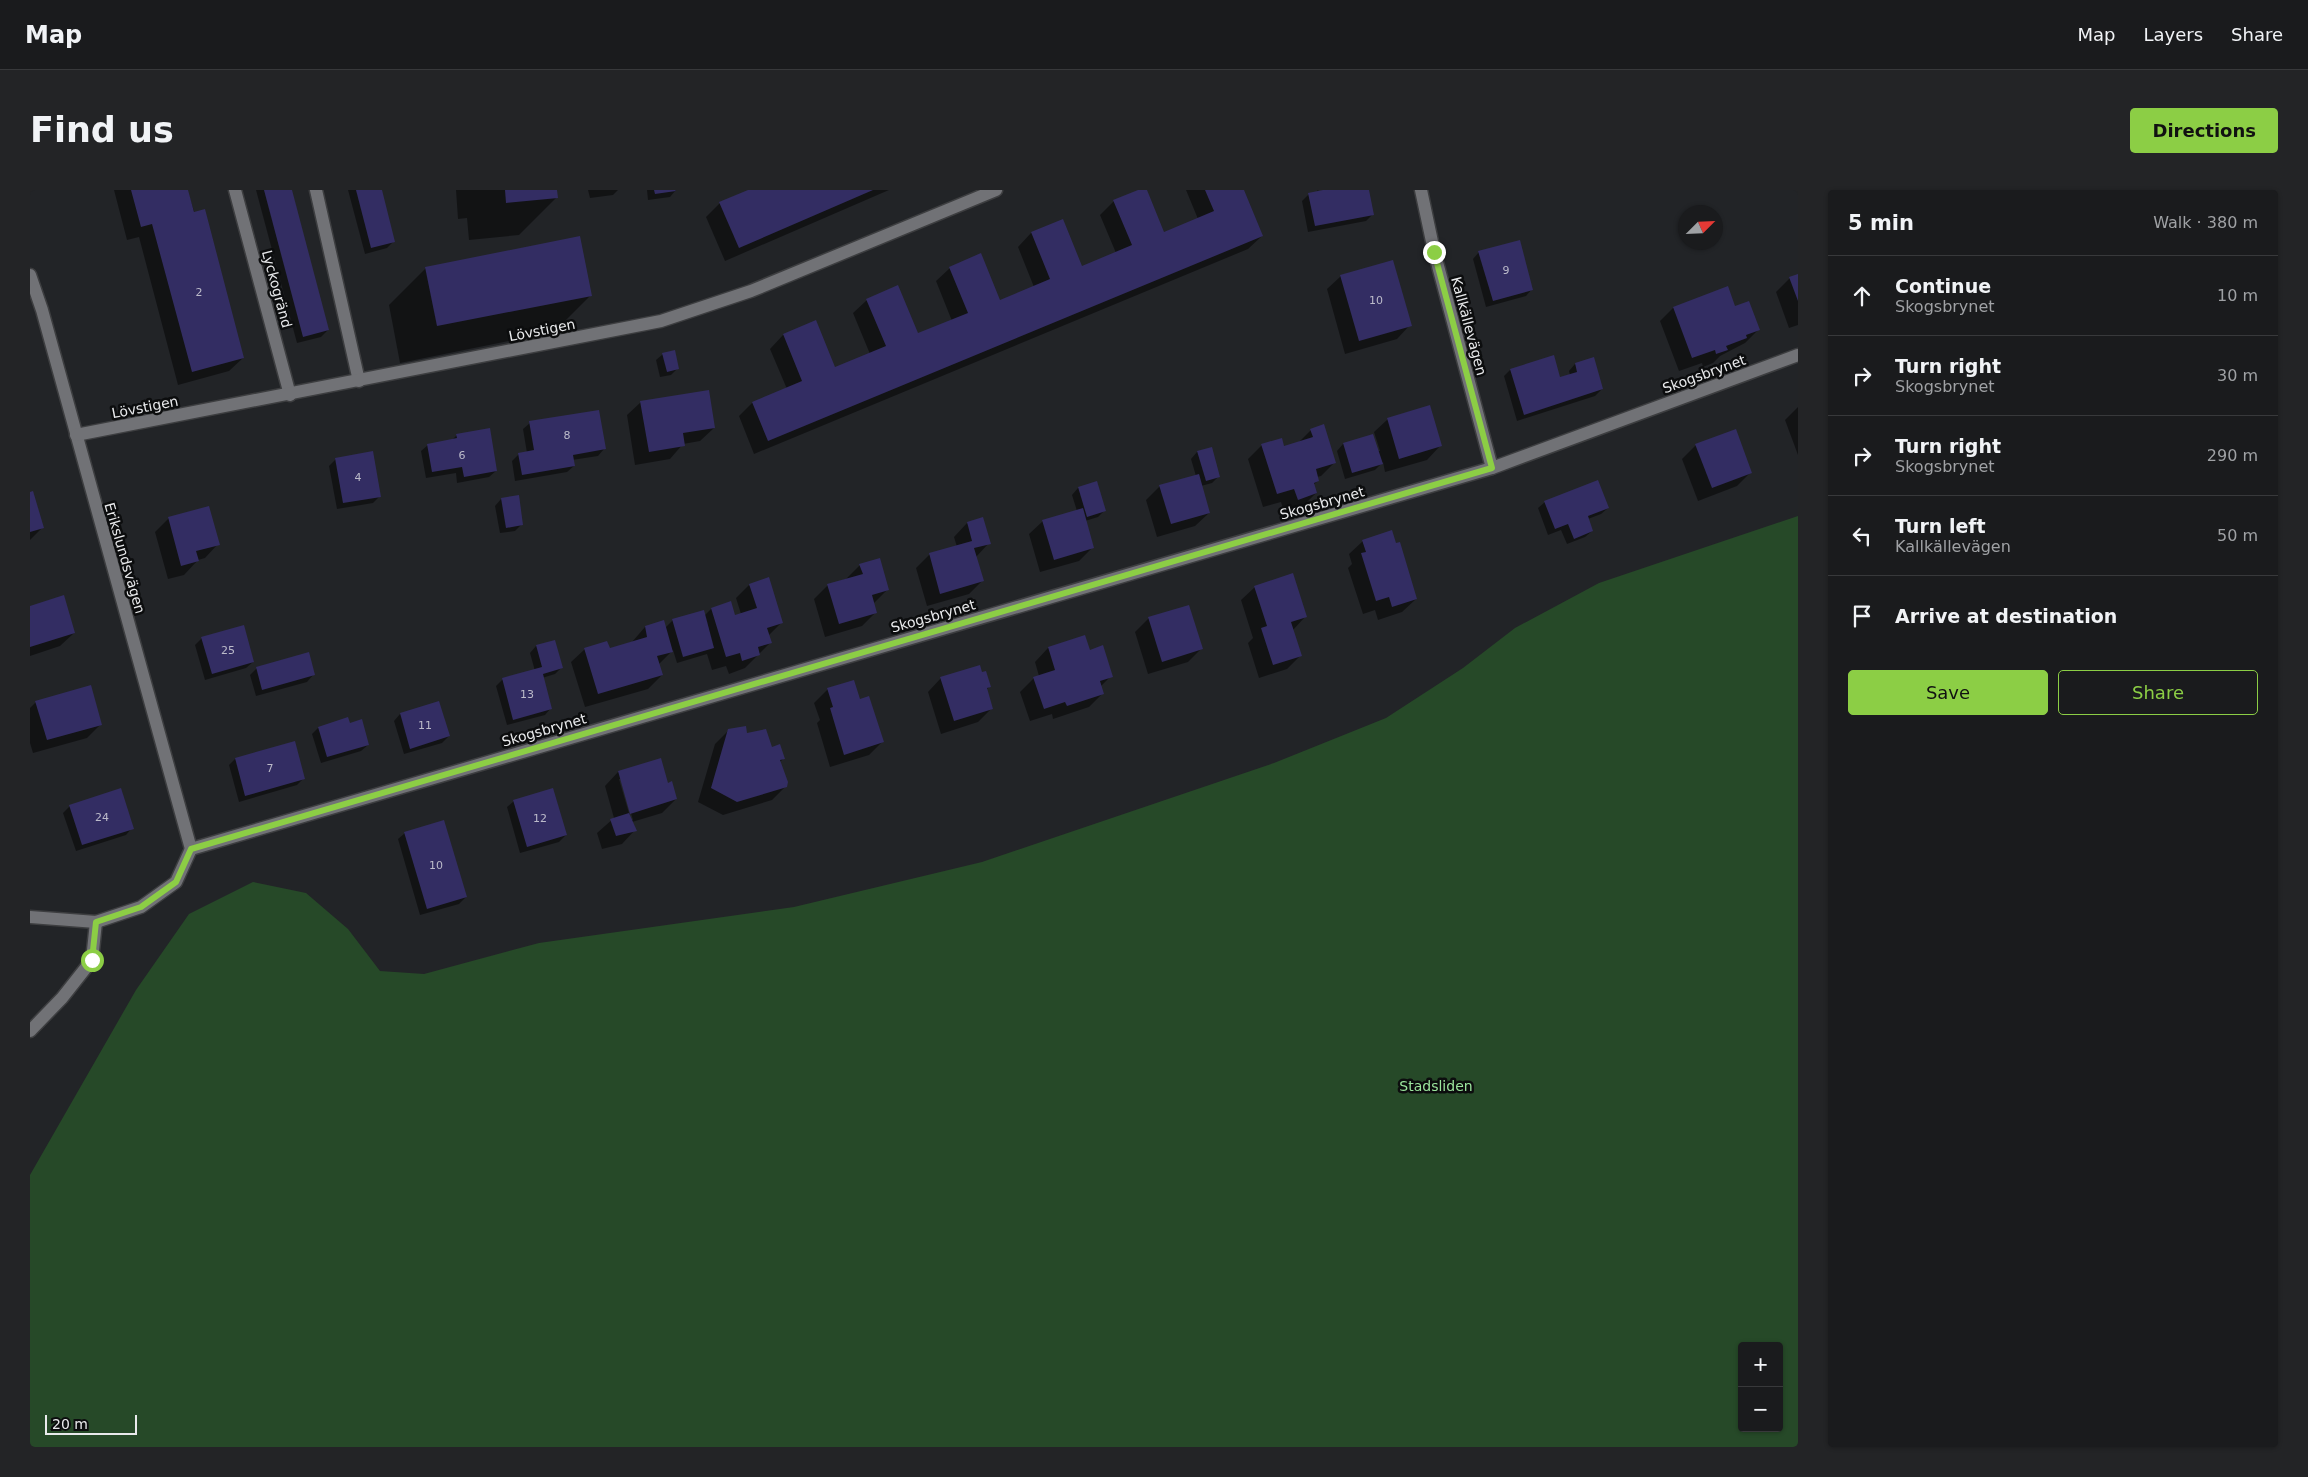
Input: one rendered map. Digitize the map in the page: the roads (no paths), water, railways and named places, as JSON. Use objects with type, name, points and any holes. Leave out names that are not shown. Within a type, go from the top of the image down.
[{"type":"street","name":"Lyckogränd","points":[[236,190],[290,395]]},
{"type":"street","points":[[316,190],[359,381]]},
{"type":"street","name":"Lövstigen","points":[[76,435],[290,395],[661,321],[751,291],[996,190]]},
{"type":"street","name":"Kallkällevägen","points":[[1421,190],[1434,252],[1492,468]]},
{"type":"street","name":"Erikslundsvägen","points":[[30,275],[191,849]]},
{"type":"street","name":"Skogsbrynet","points":[[191,849],[1492,468],[1798,355]]},
{"type":"street","points":[[30,917],[96,922],[141,907],[176,882],[191,849]]},
{"type":"street","points":[[30,1031],[62,998],[92,960],[96,922]]},
{"type":"park label","name":"Stadsliden","points":[[1436,1086]]}]
